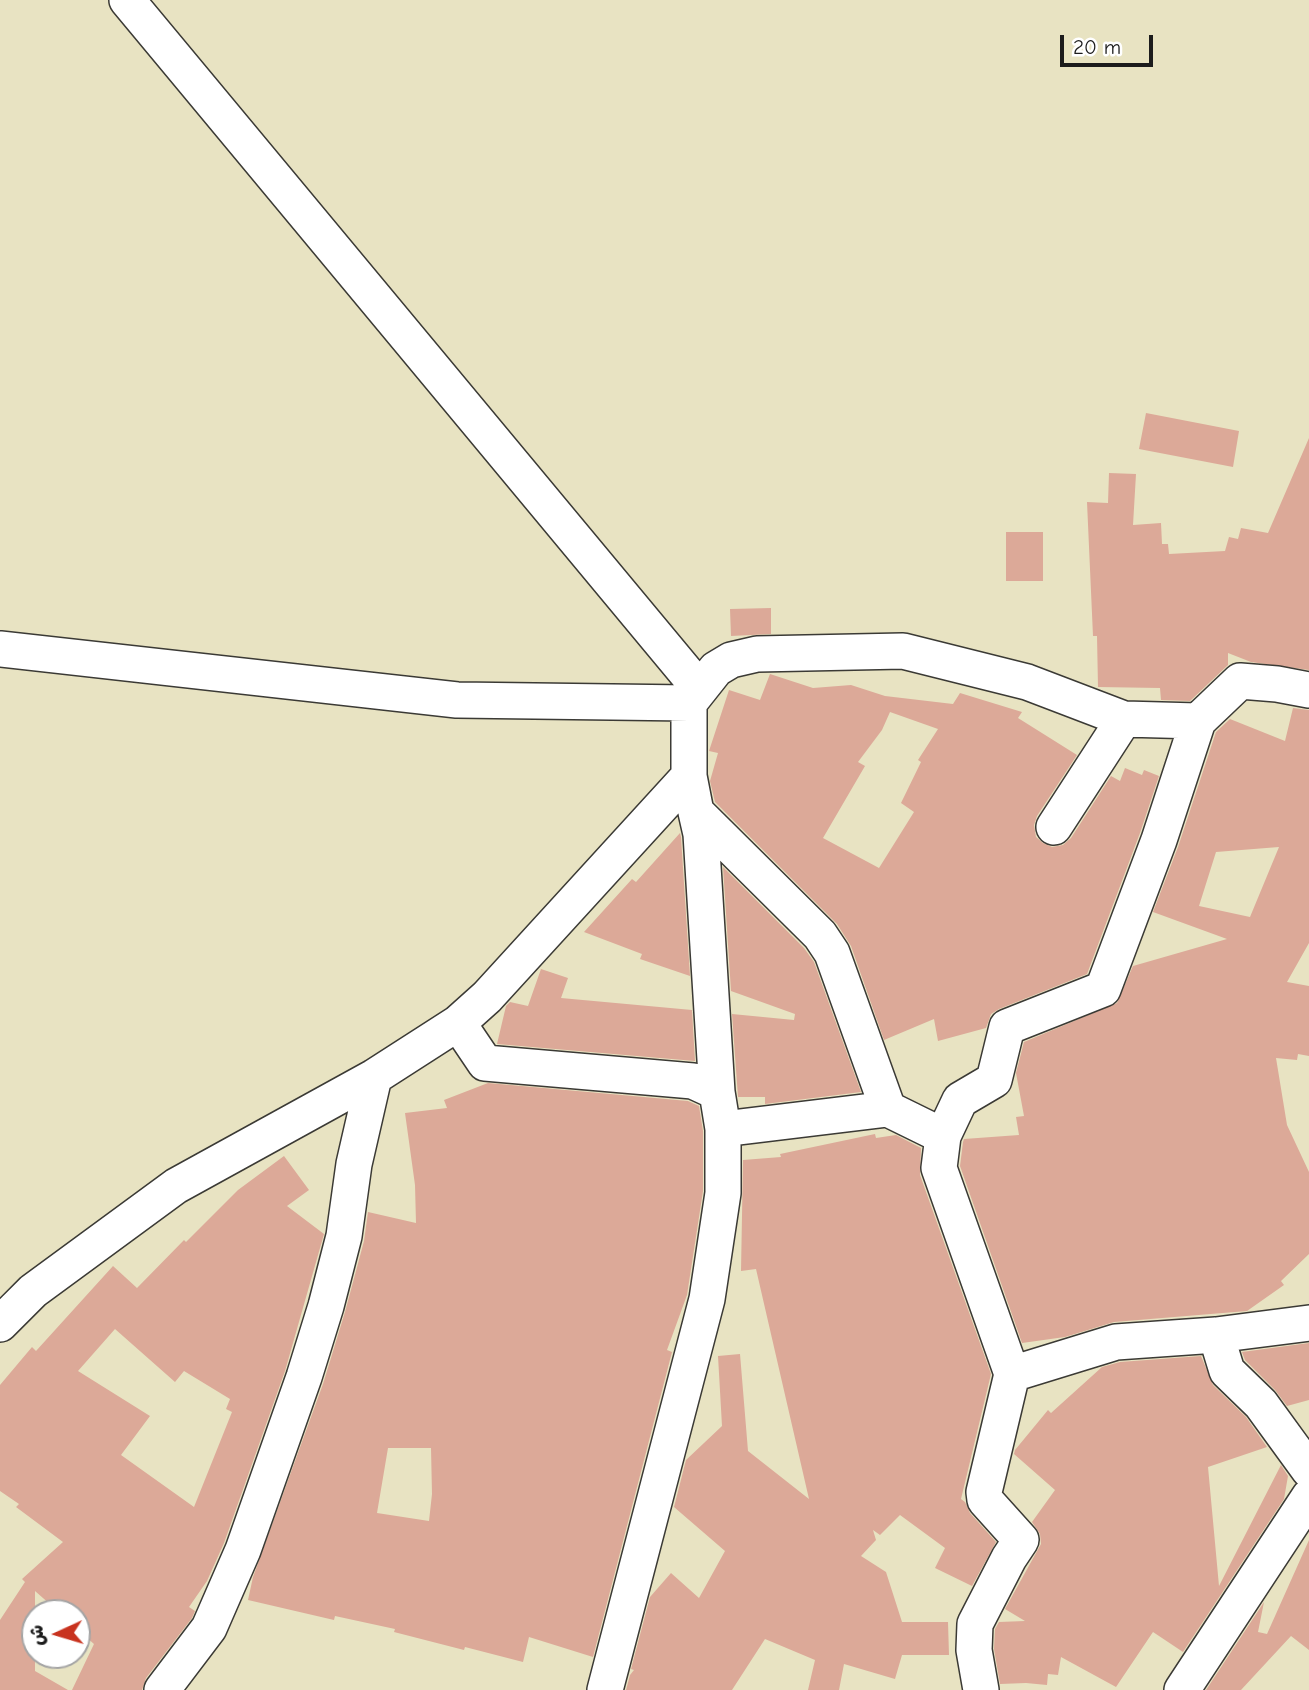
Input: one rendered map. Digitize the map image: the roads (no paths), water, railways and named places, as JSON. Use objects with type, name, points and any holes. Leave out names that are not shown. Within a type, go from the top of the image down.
[{"type":"street","points":[[127,0],[694,695]]},
{"type":"street","points":[[0,649],[457,700],[694,695]]},
{"type":"street","points":[[605,1690],[707,1299],[723,1193],[723,1129],[717,1092],[701,834],[689,776],[694,695],[716,669],[731,660],[757,654],[904,650],[1027,682],[1124,719],[1198,721]]},
{"type":"street","points":[[981,1690],[974,1650],[975,1624],[1021,1540],[985,1500],[984,1492],[1012,1374],[939,1168],[943,1136],[960,1100],[994,1080],[1007,1027],[1103,989],[1159,840],[1198,721],[1240,681],[1309,690]]},
{"type":"street","points":[[1054,827],[1124,719]]},
{"type":"street","points":[[0,1324],[33,1291],[176,1186],[374,1077],[457,1023],[486,997],[689,776]]},
{"type":"street","points":[[696,812],[820,935],[832,953],[888,1109]]},
{"type":"street","points":[[457,1023],[485,1063],[693,1082],[717,1092]]},
{"type":"street","points":[[162,1690],[209,1628],[243,1550],[304,1377],[344,1236],[354,1164],[374,1077]]},
{"type":"street","points":[[723,1129],[888,1109],[943,1136]]},
{"type":"street","points":[[1012,1374],[1116,1342],[1216,1335],[1309,1323]]},
{"type":"street","points":[[1216,1335],[1227,1371],[1261,1404],[1309,1469]]},
{"type":"street","points":[[1182,1690],[1309,1497]]}]
